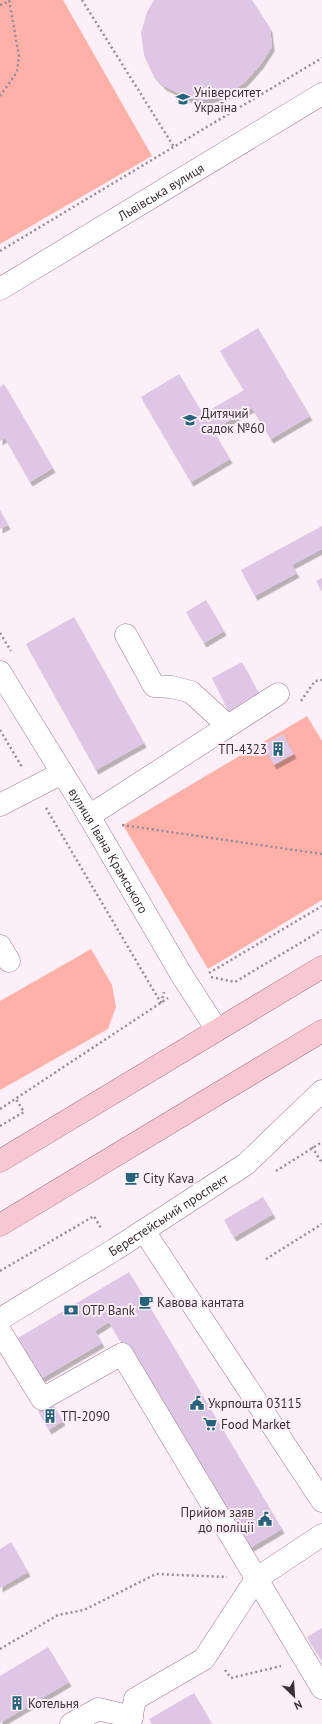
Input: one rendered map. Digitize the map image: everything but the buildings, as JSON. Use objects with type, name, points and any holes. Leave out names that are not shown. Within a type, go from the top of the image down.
[{"type":"main road","points":[[0,1161],[322,967]]},
{"type":"main road","points":[[0,1225],[322,1031]]},
{"type":"street","name":"Львівська вулиця","points":[[0,288],[322,94]]},
{"type":"street","points":[[126,635],[154,686],[172,687],[191,692],[228,726]]},
{"type":"street","name":"вулиця Івана Крамського","points":[[2,680],[90,816],[181,974],[217,1030]]},
{"type":"street","points":[[90,816],[278,694]]},
{"type":"street","points":[[0,804],[62,773]]},
{"type":"street","name":"Берестейський проспект","points":[[0,1319],[144,1231],[246,1164],[322,1091]]},
{"type":"street","points":[[144,1231],[322,1501]]},
{"type":"street","points":[[0,1331],[42,1399],[122,1354],[322,1688]]},
{"type":"street","points":[[71,1724],[98,1709],[131,1721],[135,1699],[204,1659],[256,1579],[322,1535]]},
{"type":"path","points":[[0,5],[9,0],[19,56],[16,72],[0,96]]},
{"type":"path","points":[[82,0],[174,147]]},
{"type":"path","points":[[0,251],[322,58]]},
{"type":"path","points":[[300,703],[315,681],[322,680]]},
{"type":"path","points":[[0,730],[161,1003]]},
{"type":"path","points":[[116,824],[322,854]]},
{"type":"path","points":[[204,976],[322,906]]},
{"type":"path","points":[[235,982],[322,930]]},
{"type":"path","points":[[0,1109],[169,998]]},
{"type":"path","points":[[0,1126],[24,1112],[16,1099]]},
{"type":"path","points":[[276,1171],[322,1142]]},
{"type":"path","points":[[312,1147],[322,1163]]},
{"type":"path","points":[[266,1259],[322,1224]]},
{"type":"path","points":[[0,1271],[79,1225]]},
{"type":"path","points":[[0,1649],[58,1615],[84,1610],[156,1574],[256,1579]]},
{"type":"path","points":[[209,1652],[231,1678],[305,1660]]},
{"type":"shaded area","points":[[0,0],[63,0],[152,156],[0,244]]},
{"type":"shaded area","points":[[307,716],[322,741],[322,900],[208,969],[123,825]]},
{"type":"shaded area","points":[[91,949],[112,985],[116,1007],[108,1029],[0,1090],[0,1001]]},
{"type":"place","name":"Університет Україна","points":[[183,99]]},
{"type":"place","name":"Дитячий садок №60","points":[[190,420]]},
{"type":"place","name":"ТП-4323","points":[[278,749]]},
{"type":"place","name":"City Kava","points":[[132,1178]]},
{"type":"place","name":"Кавова кантата","points":[[146,1302]]},
{"type":"place","name":"OTP Bank","points":[[71,1310]]},
{"type":"place","name":"Укрпошта 03115","points":[[197,1403]]},
{"type":"place","name":"ТП-2090","points":[[50,1416]]},
{"type":"place","name":"Food Market","points":[[210,1424]]},
{"type":"place","name":"Прийом заяв до поліції","points":[[265,1519]]},
{"type":"place","name":"Котельня","points":[[17,1703]]}]
